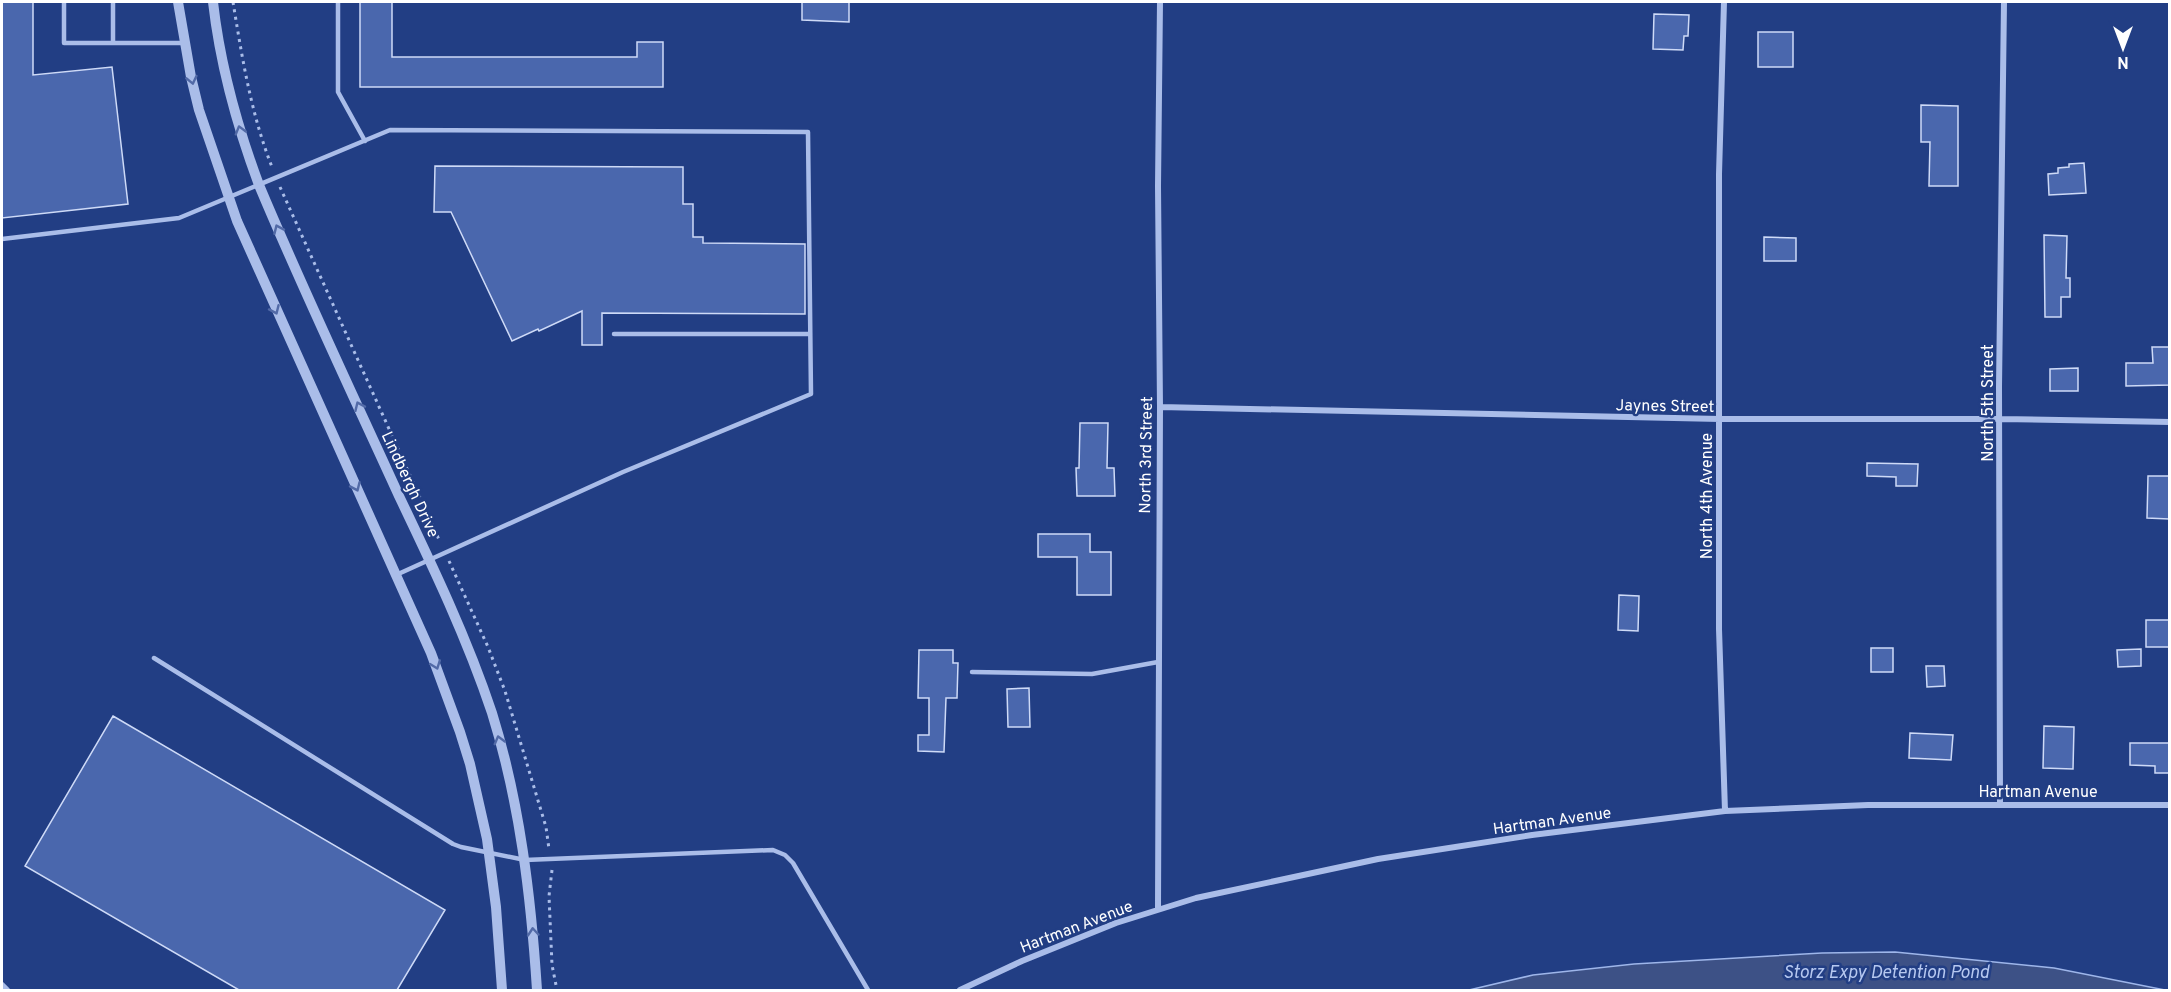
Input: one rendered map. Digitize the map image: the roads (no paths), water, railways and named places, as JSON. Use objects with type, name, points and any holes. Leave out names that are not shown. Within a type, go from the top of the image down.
[{"type":"street","points":[[178,2],[184,43],[199,110],[228,198],[251,255],[431,653],[460,732],[470,764],[489,852],[496,907],[502,990]]},
{"type":"street","name":"Lindbergh Drive","points":[[213,2],[220,51],[228,84],[247,154],[259,185],[461,630],[492,715],[515,806],[525,860],[537,990]]},
{"type":"street","name":"North 3rd Street","points":[[1158,909],[1160,2]]},
{"type":"street","name":"North 4th Avenue","points":[[1724,2],[1719,174],[1719,629],[1725,811]]},
{"type":"street","name":"North 5th Street","points":[[2000,804],[2000,419],[2004,2]]},
{"type":"street","name":"Jaynes Street","points":[[1160,407],[1720,419],[2000,419],[2169,422]]},
{"type":"street","name":"Hartman Avenue","points":[[960,990],[1022,961],[1116,922],[1158,909],[1275,880],[1378,859],[1532,835],[1725,811],[1868,805],[2169,805]]},
{"type":"street","points":[[2,985],[7,990]]},
{"type":"lane","points":[[64,2],[64,43],[184,43]]},
{"type":"lane","points":[[113,2],[113,43]]},
{"type":"lane","points":[[338,2],[339,92],[365,141]]},
{"type":"lane","points":[[2,239],[179,218],[390,130],[808,132],[811,394],[623,472],[396,575]]},
{"type":"lane","points":[[614,334],[809,334]]},
{"type":"lane","points":[[154,658],[453,844],[525,860],[773,850],[785,855],[793,863],[868,990]]},
{"type":"lane","points":[[972,672],[1092,674],[1158,662]]},
{"type":"water","name":"Storz Expy Detention Pond","points":[[1895,952],[2054,968],[2165,990],[1469,990],[1533,975],[1634,964],[1822,953]]}]
